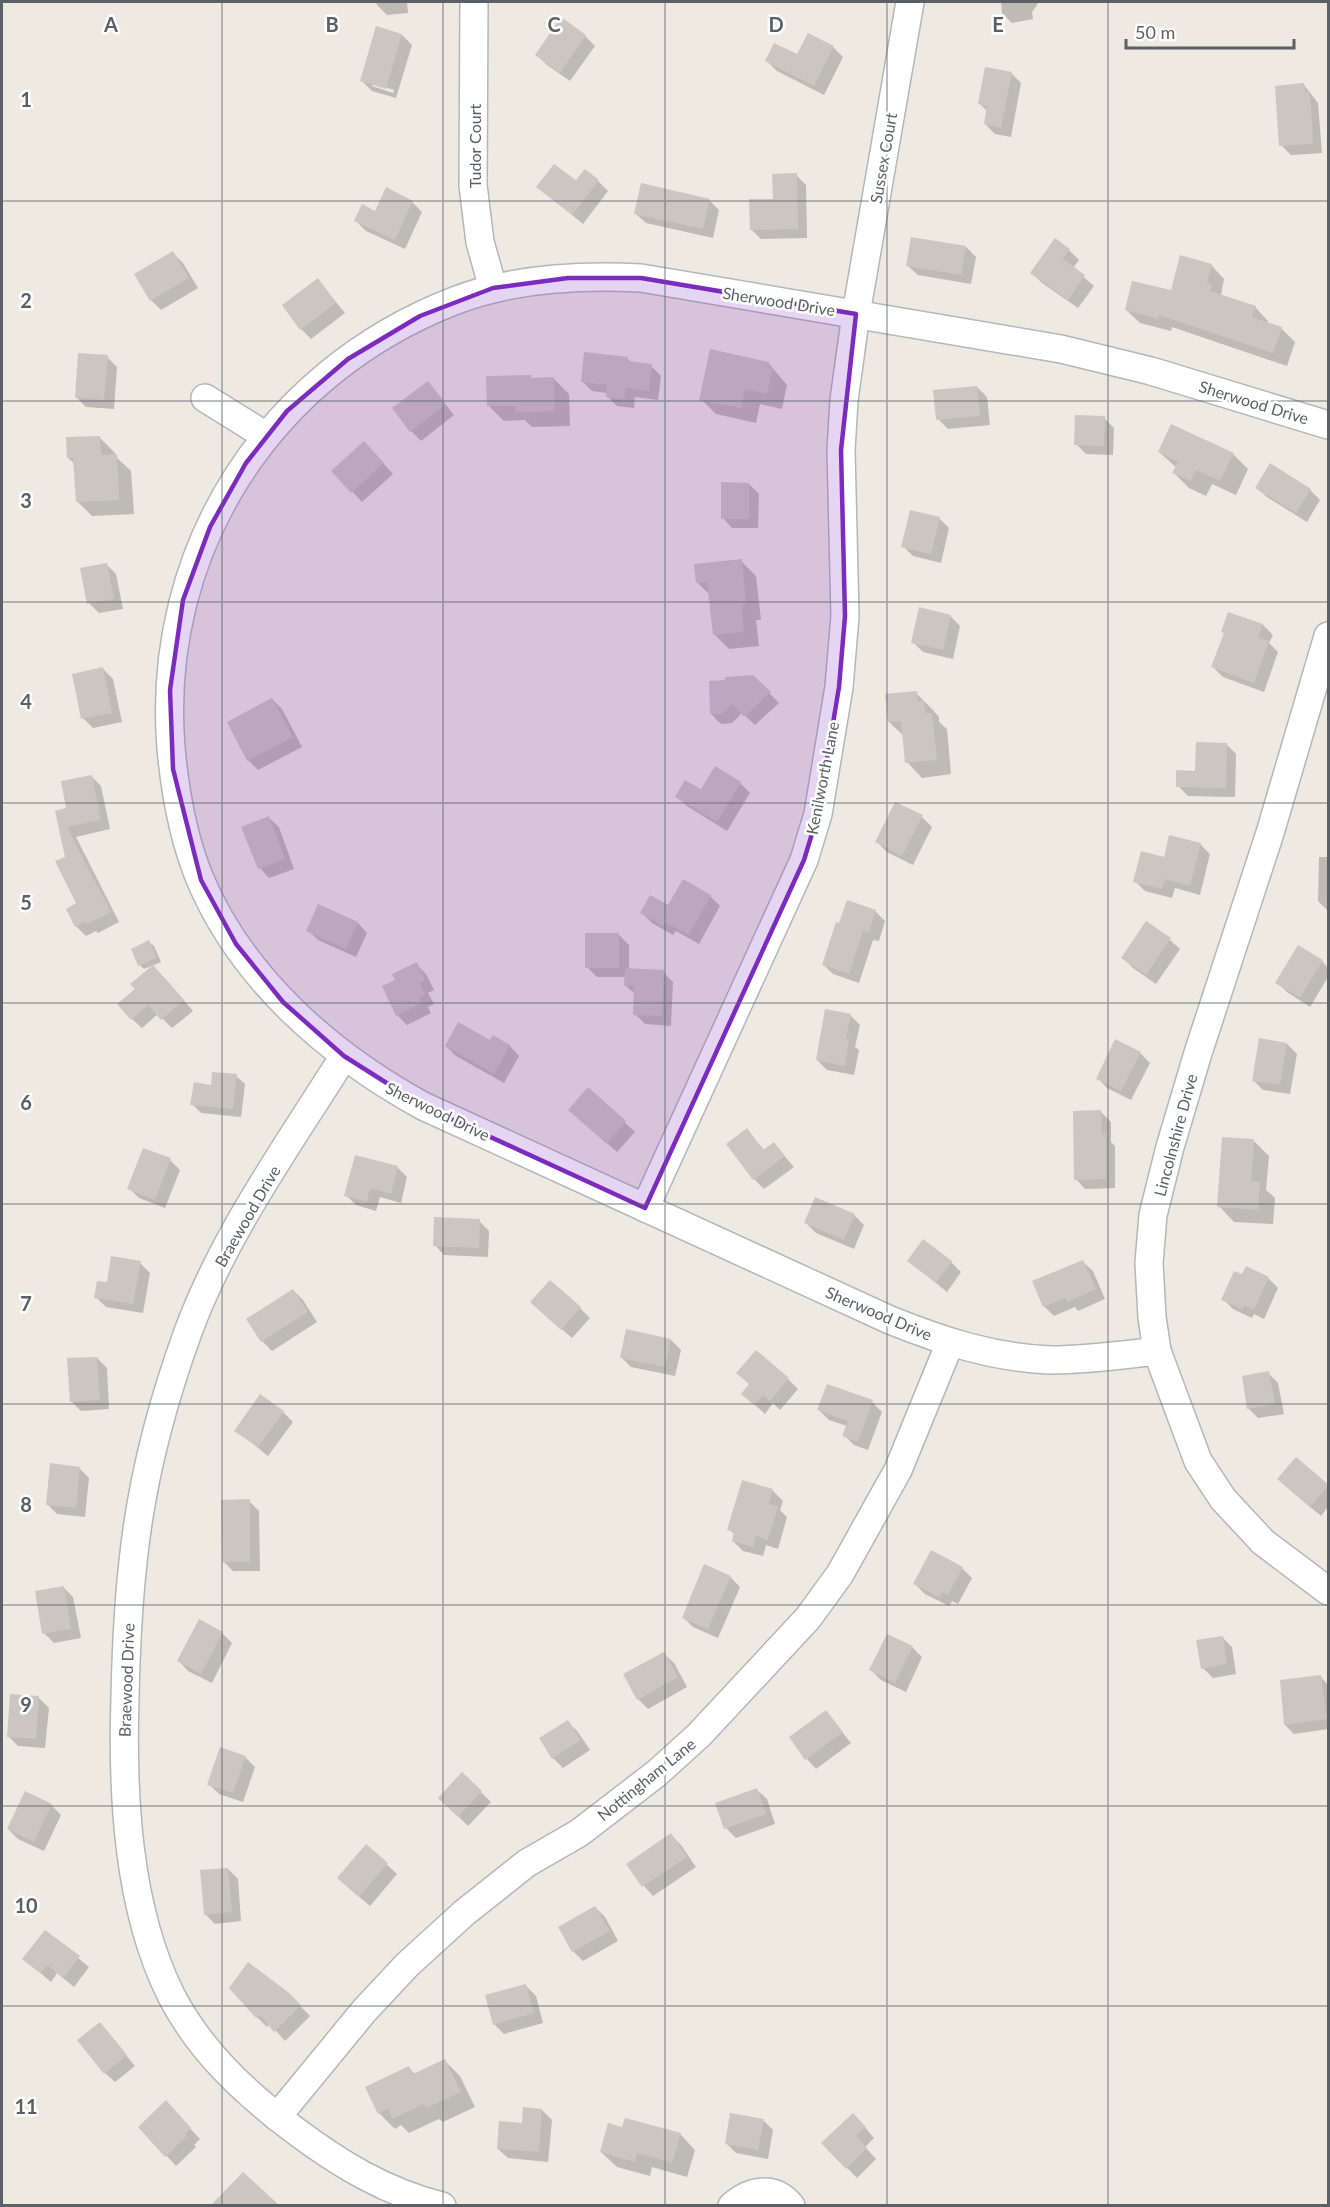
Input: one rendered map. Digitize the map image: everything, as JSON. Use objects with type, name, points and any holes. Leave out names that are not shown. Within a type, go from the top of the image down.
[{"type":"street","name":"Tudor Court","points":[[474,2],[473,185],[480,242],[493,288]]},
{"type":"street","name":"Sussex Court","points":[[856,314],[910,2]]},
{"type":"street","name":"Sherwood Drive","points":[[1157,1351],[1051,1360],[1012,1357],[950,1343],[890,1320],[423,1106],[383,1084],[344,1056],[283,1002],[258,973],[230,933],[201,880],[188,844],[173,769],[170,730],[170,690],[183,600],[195,560],[228,490],[266,436],[287,411],[314,385],[348,359],[420,316],[454,300],[493,288],[568,278],[603,276],[640,278],[1061,349],[1151,371],[1329,425]]},
{"type":"street","name":"Kenilworth Lane","points":[[645,1208],[804,860],[818,814],[839,687],[844,616],[842,450],[844,399],[856,314]]},
{"type":"street","points":[[205,398],[266,436]]},
{"type":"street","name":"Lincolnshire Drive","points":[[1329,636],[1270,833],[1198,1053],[1170,1147],[1156,1204],[1149,1263],[1152,1317],[1157,1351],[1198,1461],[1223,1499],[1263,1542],[1329,1591]]},
{"type":"street","name":"Braewood Drive","points":[[344,1056],[249,1209],[213,1273],[188,1332],[162,1419],[145,1483],[133,1560],[127,1634],[123,1742],[125,1807],[134,1875],[149,1939],[170,1994],[195,2035],[226,2072],[277,2116],[323,2151],[362,2175],[416,2199],[442,2205]]},
{"type":"street","name":"Nottingham Lane","points":[[277,2116],[364,2011],[407,1965],[464,1913],[527,1863],[579,1833],[657,1773],[699,1735],[808,1618],[840,1574],[898,1470],[950,1343]]},
{"type":"street","points":[[732,2205],[747,2194],[766,2191],[778,2195],[791,2205]]},
{"type":"highlighted area","points":[[568,278],[641,278],[856,314],[841,450],[845,616],[839,687],[818,814],[804,860],[645,1208],[423,1106],[344,1056],[283,1002],[236,944],[201,880],[173,769],[170,690],[183,600],[210,527],[246,463],[287,411],[348,359],[420,316],[493,288]]},
{"type":"building","points":[[561,17],[586,35],[560,73],[535,55]]},
{"type":"building","points":[[376,26],[402,34],[386,89],[360,81]]},
{"type":"building","points":[[808,33],[834,46],[814,86],[765,61],[774,43],[797,54]]},
{"type":"building","points":[[985,67],[1012,72],[1001,128],[984,124],[987,106],[978,104]]},
{"type":"building","points":[[1304,83],[1305,92],[1309,91],[1311,104],[1313,144],[1279,146],[1275,86]]},
{"type":"building","points":[[554,164],[576,180],[585,169],[599,180],[572,215],[536,187]]},
{"type":"building","points":[[797,173],[798,229],[750,230],[749,199],[773,199],[772,174]]},
{"type":"building","points":[[641,183],[710,199],[703,229],[634,214]]},
{"type":"building","points":[[386,187],[413,201],[395,240],[354,221],[362,204],[375,211]]},
{"type":"building","points":[[911,237],[966,246],[961,275],[906,266]]},
{"type":"building","points":[[1055,238],[1070,249],[1063,259],[1085,275],[1068,300],[1030,273]]},
{"type":"building","points":[[173,251],[189,278],[150,301],[134,274]]},
{"type":"building","points":[[1180,255],[1212,264],[1207,283],[1212,284],[1210,291],[1256,306],[1252,317],[1282,327],[1273,353],[1159,315],[1158,319],[1125,310],[1132,281],[1171,290]]},
{"type":"building","points":[[318,278],[336,303],[300,330],[282,305]]},
{"type":"building","points":[[710,349],[769,362],[768,367],[773,368],[767,394],[745,389],[741,408],[699,400]]},
{"type":"building","points":[[584,352],[628,357],[628,361],[652,364],[649,391],[626,388],[624,399],[606,397],[607,385],[581,382]]},
{"type":"building","points":[[78,353],[108,355],[104,400],[75,397]]},
{"type":"building","points":[[531,375],[531,378],[554,377],[555,411],[516,413],[515,406],[487,406],[486,376]]},
{"type":"building","points":[[428,381],[446,404],[410,432],[392,408]]},
{"type":"building","points":[[977,386],[980,416],[936,420],[933,390]]},
{"type":"building","points":[[1075,415],[1105,416],[1104,446],[1074,445]]},
{"type":"building","points":[[1171,424],[1234,453],[1220,481],[1196,470],[1191,481],[1172,473],[1178,462],[1158,452]]},
{"type":"building","points":[[100,436],[101,455],[117,454],[119,500],[76,502],[73,458],[67,458],[66,437]]},
{"type":"building","points":[[364,441],[384,463],[351,493],[331,471]]},
{"type":"building","points":[[1270,463],[1311,489],[1296,513],[1255,488]]},
{"type":"building","points":[[721,482],[749,483],[749,519],[721,519]]},
{"type":"building","points":[[910,510],[940,517],[931,554],[901,547]]},
{"type":"building","points":[[742,559],[746,605],[741,606],[744,632],[713,635],[707,582],[696,583],[694,564]]},
{"type":"building","points":[[107,563],[114,599],[87,604],[80,568]]},
{"type":"building","points":[[919,607],[951,615],[943,650],[911,643]]},
{"type":"building","points":[[1228,612],[1263,624],[1258,637],[1269,641],[1254,683],[1211,667],[1224,633],[1221,632]]},
{"type":"building","points":[[103,667],[112,713],[81,719],[72,674]]},
{"type":"building","points":[[753,675],[771,692],[744,717],[732,704],[722,714],[710,714],[709,681],[725,680],[725,677]]},
{"type":"building","points":[[917,691],[918,701],[924,701],[925,713],[932,713],[937,760],[905,763],[901,721],[888,722],[885,694]]},
{"type":"building","points":[[272,698],[293,737],[247,761],[227,722]]},
{"type":"building","points":[[1196,742],[1227,743],[1226,788],[1176,787],[1176,770],[1195,771]]},
{"type":"building","points":[[715,766],[741,782],[717,822],[675,797],[685,780],[701,789]]},
{"type":"building","points":[[92,775],[101,820],[67,827],[111,912],[87,924],[85,922],[75,927],[66,909],[76,903],[55,861],[65,857],[55,811],[66,808],[61,781]]},
{"type":"building","points":[[895,802],[923,815],[902,856],[875,842]]},
{"type":"building","points":[[269,816],[285,859],[258,869],[241,827]]},
{"type":"building","points":[[1169,835],[1201,843],[1190,886],[1165,879],[1162,889],[1133,882],[1141,851],[1164,857]]},
{"type":"building","points":[[683,879],[711,895],[689,935],[665,922],[663,926],[640,913],[650,895],[668,905]]},
{"type":"building","points":[[847,900],[876,910],[869,932],[863,931],[849,974],[822,965],[836,922],[839,923]]},
{"type":"building","points":[[318,904],[358,922],[346,949],[306,931]]},
{"type":"building","points":[[1146,921],[1171,938],[1146,975],[1121,958]]},
{"type":"building","points":[[585,933],[619,933],[619,968],[585,968]]},
{"type":"building","points":[[149,940],[157,958],[138,966],[131,949]]},
{"type":"building","points":[[1298,945],[1323,960],[1300,998],[1275,983]]},
{"type":"building","points":[[417,962],[425,980],[419,983],[425,994],[419,997],[422,1003],[396,1016],[382,986],[395,980],[392,974]]},
{"type":"building","points":[[153,965],[184,1000],[161,1020],[148,1005],[131,1020],[117,1004],[135,989],[130,984]]},
{"type":"building","points":[[625,968],[664,970],[662,1016],[633,1015],[634,986],[624,986]]},
{"type":"building","points":[[825,1009],[851,1014],[846,1038],[849,1039],[845,1066],[816,1060]]},
{"type":"building","points":[[458,1022],[490,1040],[493,1035],[510,1045],[494,1074],[445,1046]]},
{"type":"building","points":[[1259,1038],[1287,1043],[1280,1085],[1252,1081]]},
{"type":"building","points":[[1115,1039],[1141,1052],[1121,1091],[1096,1079]]},
{"type":"building","points":[[212,1072],[237,1074],[233,1109],[190,1105],[194,1082],[211,1085]]},
{"type":"building","points":[[588,1087],[626,1121],[607,1144],[568,1110]]},
{"type":"building","points":[[1101,1110],[1102,1134],[1106,1134],[1106,1179],[1074,1180],[1073,1111]]},
{"type":"building","points":[[747,1128],[763,1150],[774,1142],[785,1156],[753,1180],[726,1144]]},
{"type":"building","points":[[1222,1137],[1254,1139],[1251,1181],[1260,1182],[1258,1210],[1217,1207]]},
{"type":"building","points":[[143,1148],[171,1158],[155,1200],[127,1189]]},
{"type":"building","points":[[355,1155],[398,1166],[391,1194],[370,1188],[367,1202],[344,1196]]},
{"type":"building","points":[[815,1197],[855,1214],[844,1240],[804,1223]]},
{"type":"building","points":[[434,1217],[480,1219],[479,1248],[433,1246]]},
{"type":"building","points":[[923,1239],[952,1261],[936,1283],[907,1261]]},
{"type":"building","points":[[111,1256],[141,1261],[133,1304],[94,1298],[97,1281],[107,1282]]},
{"type":"building","points":[[1083,1260],[1096,1289],[1067,1302],[1066,1298],[1043,1307],[1032,1281]]},
{"type":"building","points":[[1246,1266],[1269,1277],[1254,1310],[1244,1305],[1242,1309],[1221,1300],[1234,1271],[1242,1274]]},
{"type":"building","points":[[550,1280],[581,1307],[561,1330],[530,1302]]},
{"type":"building","points":[[293,1289],[308,1312],[261,1342],[246,1319]]},
{"type":"building","points":[[626,1329],[671,1339],[665,1367],[620,1358]]},
{"type":"building","points":[[756,1350],[789,1378],[770,1401],[763,1395],[754,1405],[741,1394],[749,1384],[736,1373]]},
{"type":"building","points":[[97,1357],[100,1400],[70,1402],[67,1358]]},
{"type":"building","points":[[1269,1371],[1275,1404],[1247,1409],[1242,1376]]},
{"type":"building","points":[[827,1384],[873,1400],[858,1442],[842,1436],[848,1421],[817,1410]]},
{"type":"building","points":[[260,1394],[284,1411],[258,1447],[234,1431]]},
{"type":"building","points":[[1296,1457],[1329,1485],[1310,1507],[1277,1479]]},
{"type":"building","points":[[50,1463],[80,1467],[76,1508],[46,1505]]},
{"type":"building","points":[[742,1480],[773,1489],[769,1504],[778,1506],[768,1540],[756,1536],[753,1547],[732,1541],[734,1532],[727,1530]]},
{"type":"building","points":[[250,1499],[250,1562],[222,1562],[221,1500]]},
{"type":"building","points":[[931,1550],[963,1567],[948,1595],[942,1592],[939,1597],[913,1584]]},
{"type":"building","points":[[704,1564],[731,1576],[708,1629],[682,1618]]},
{"type":"building","points":[[64,1586],[71,1629],[42,1634],[35,1591]]},
{"type":"building","points":[[199,1619],[223,1632],[201,1674],[177,1661]]},
{"type":"building","points":[[887,1634],[913,1646],[895,1683],[869,1670]]},
{"type":"building","points":[[1223,1636],[1227,1664],[1201,1669],[1196,1640]]},
{"type":"building","points":[[664,1652],[678,1677],[637,1700],[623,1674]]},
{"type":"building","points":[[1321,1675],[1327,1719],[1284,1725],[1280,1680]]},
{"type":"building","points":[[10,1694],[39,1696],[36,1739],[7,1737]]},
{"type":"building","points":[[826,1710],[843,1732],[805,1760],[789,1737]]},
{"type":"building","points":[[568,1720],[581,1740],[552,1759],[539,1738]]},
{"type":"building","points":[[220,1747],[246,1756],[233,1793],[207,1785]]},
{"type":"building","points":[[462,1772],[482,1791],[458,1817],[438,1798]]},
{"type":"building","points":[[757,1788],[766,1814],[724,1829],[715,1803]]},
{"type":"building","points":[[25,1791],[52,1804],[34,1842],[7,1829]]},
{"type":"building","points":[[671,1833],[687,1857],[642,1887],[626,1864]]},
{"type":"building","points":[[366,1844],[388,1863],[359,1897],[337,1878]]},
{"type":"building","points":[[228,1868],[232,1912],[204,1915],[200,1870]]},
{"type":"building","points":[[595,1906],[610,1931],[572,1952],[558,1927]]},
{"type":"building","points":[[45,1930],[80,1956],[63,1978],[47,1965],[40,1973],[22,1959]]},
{"type":"building","points":[[248,1962],[288,1992],[301,2005],[274,2032],[260,2015],[256,2018],[229,1988]]},
{"type":"building","points":[[526,1984],[534,2013],[493,2025],[485,1995]]},
{"type":"building","points":[[100,2022],[127,2055],[104,2074],[77,2040]]},
{"type":"building","points":[[445,2059],[461,2092],[426,2108],[424,2104],[392,2119],[388,2109],[378,2114],[365,2087],[409,2066],[413,2074]]},
{"type":"building","points":[[166,2100],[191,2128],[185,2134],[187,2136],[165,2157],[138,2127]]},
{"type":"building","points":[[523,2107],[542,2109],[539,2152],[497,2149],[499,2121],[522,2123]]},
{"type":"building","points":[[730,2113],[764,2119],[758,2150],[725,2144]]},
{"type":"building","points":[[853,2113],[866,2127],[856,2136],[867,2148],[846,2169],[821,2143]]},
{"type":"building","points":[[625,2118],[681,2133],[672,2163],[637,2153],[635,2162],[600,2152],[608,2123],[622,2127]]},
{"type":"building","points":[[243,2172],[279,2205],[211,2205]]}]
